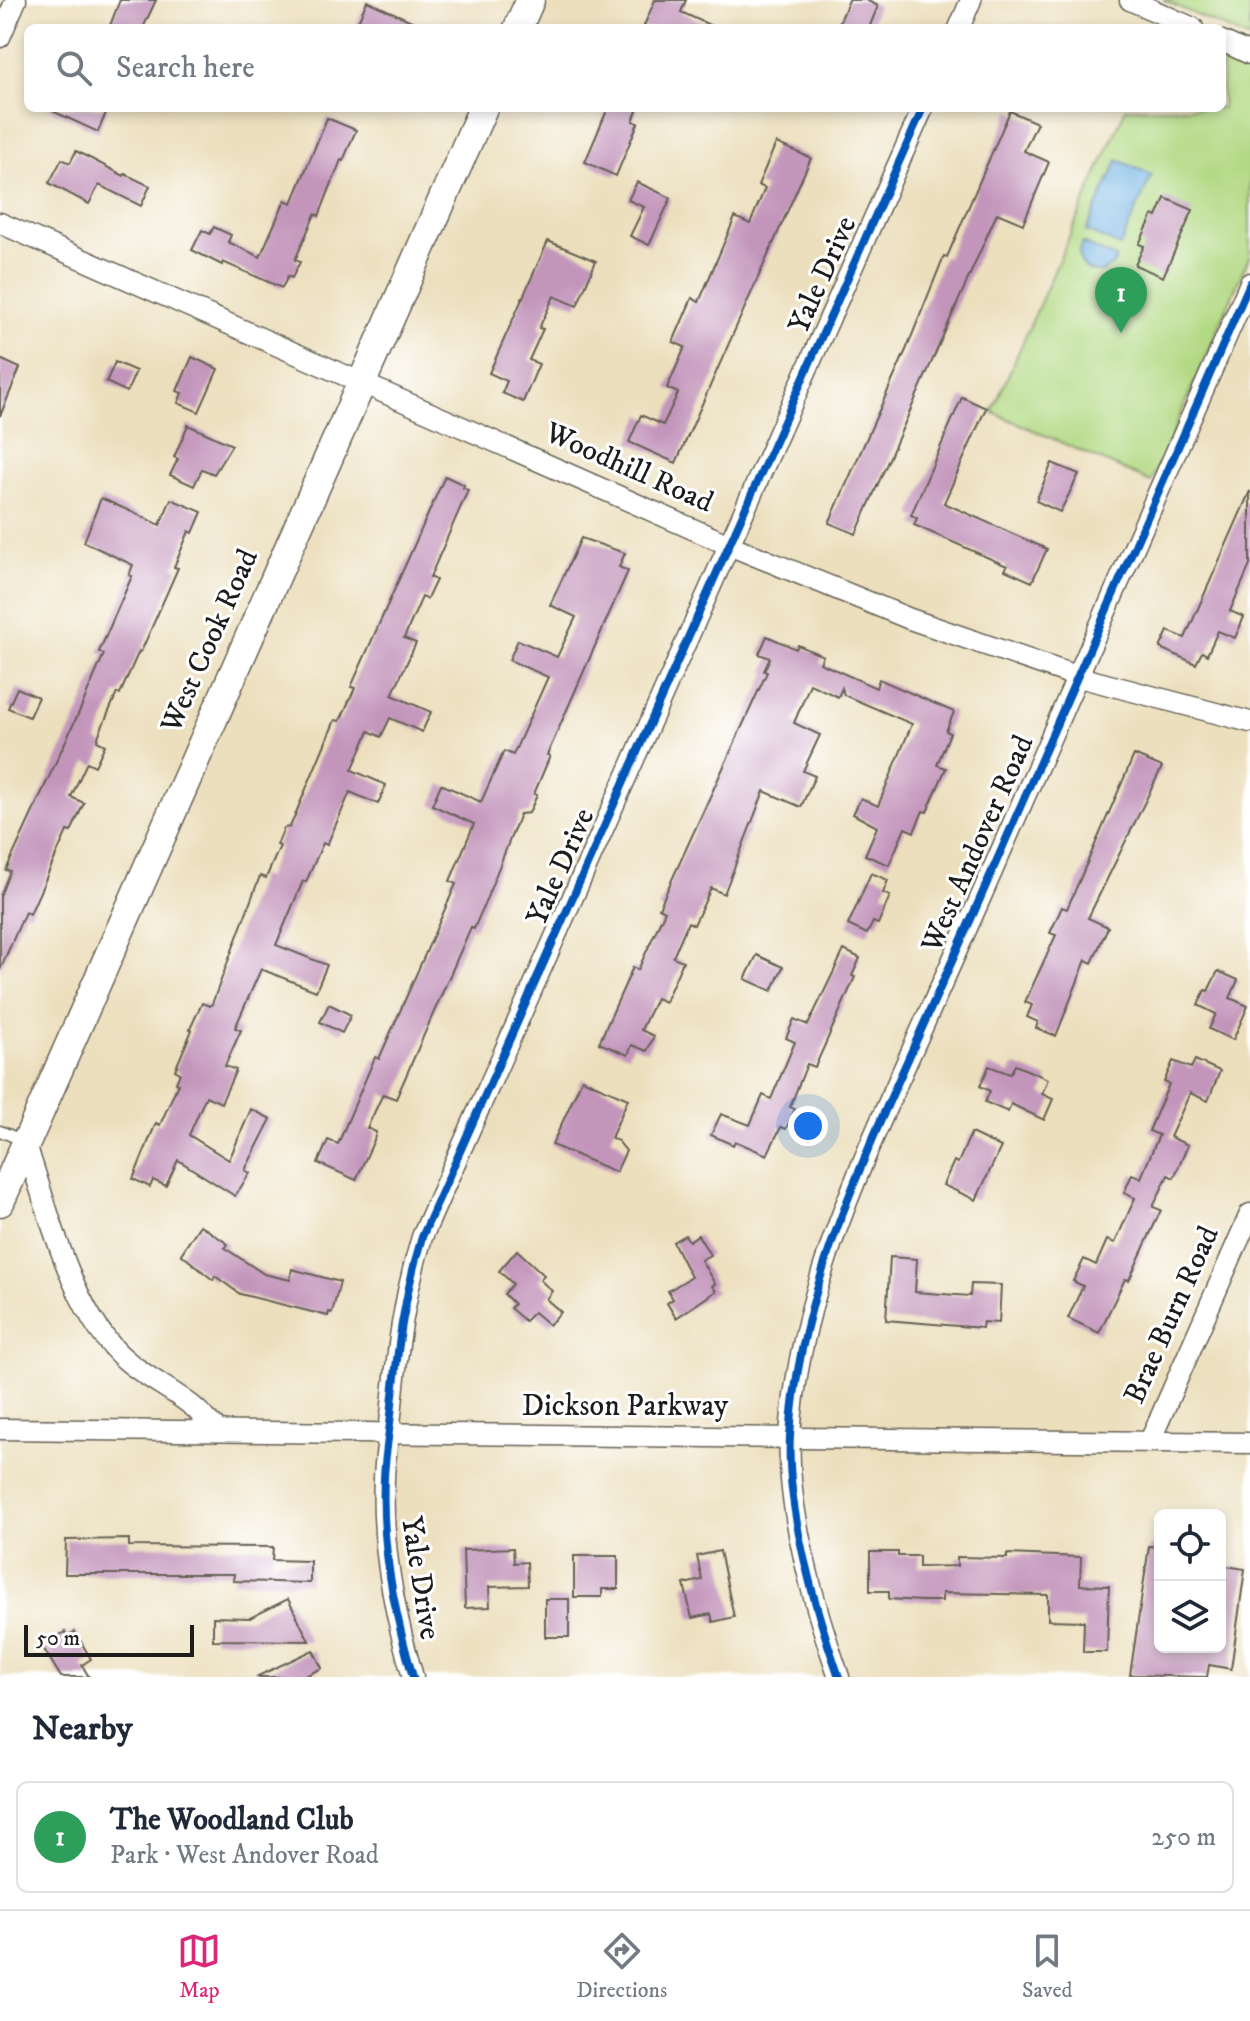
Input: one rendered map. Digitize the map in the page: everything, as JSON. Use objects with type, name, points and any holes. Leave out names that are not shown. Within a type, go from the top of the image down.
[{"type":"main road","points":[[520,24],[530,0]]},
{"type":"main road","name":"West Cook Road","points":[[0,1202],[13,1136],[362,382],[481,112]]},
{"type":"street","points":[[0,37],[16,0]]},
{"type":"street","points":[[961,24],[971,0]]},
{"type":"street","points":[[1130,0],[1184,24]]},
{"type":"street","points":[[1226,43],[1250,54]]},
{"type":"street","name":"Yale Drive","points":[[413,1677],[400,1629],[385,1538],[384,1477],[400,1325],[422,1237],[921,112]]},
{"type":"street","name":"Woodhill Road","points":[[0,223],[729,545],[910,619],[1079,677],[1250,722]]},
{"type":"street","name":"West Andover Road","points":[[839,1677],[804,1561],[792,1483],[790,1437],[806,1329],[829,1250],[854,1180],[1079,677],[1250,283]]},
{"type":"street","points":[[13,1136],[86,1309],[102,1336],[126,1360],[190,1404],[219,1431]]},
{"type":"street","name":"Brae Burn Road","points":[[1150,1441],[1250,1214]]},
{"type":"street","name":"Dickson Parkway","points":[[0,1429],[1250,1443]]},
{"type":"green space","points":[[1163,0],[1234,0],[1250,7],[1250,39],[1226,28],[1226,24],[1217,24]]},
{"type":"green space","points":[[1226,60],[1250,70],[1250,255],[1151,482],[992,412],[1124,112],[1226,112]]},
{"type":"water","points":[[1118,160],[1152,175],[1120,246],[1086,231]]},
{"type":"water","points":[[1082,243],[1116,258],[1113,265],[1102,272],[1090,271],[1080,260]]},
{"type":"building","points":[[120,0],[156,0],[145,24],[111,24]]},
{"type":"building","points":[[655,0],[686,0],[681,12],[707,24],[645,24]]},
{"type":"building","points":[[849,0],[866,0],[878,6],[871,24],[839,24]]},
{"type":"building","points":[[367,1],[418,24],[357,24]]},
{"type":"building","points":[[55,112],[106,112],[98,132]]},
{"type":"building","points":[[606,112],[636,112],[633,121],[638,123],[616,176],[585,162]]},
{"type":"building","points":[[1010,112],[1037,123],[1024,151],[1049,162],[1023,224],[997,213],[856,534],[829,523],[944,256],[947,257]]},
{"type":"building","points":[[327,118],[356,130],[319,216],[315,214],[295,260],[300,262],[292,278],[288,276],[282,288],[192,250],[202,230],[210,234],[214,227],[231,235],[228,242],[260,257],[285,200],[292,203]]},
{"type":"building","points":[[776,143],[811,158],[676,463],[629,442],[641,415],[663,425],[678,393],[667,388],[685,347],[673,342],[692,298],[699,302],[735,217],[750,224],[765,188],[758,185]]},
{"type":"building","points":[[76,151],[150,186],[141,206],[99,185],[89,204],[49,183],[62,159],[70,163]]},
{"type":"building","points":[[637,182],[671,198],[649,245],[630,236],[644,207],[628,200]]},
{"type":"building","points":[[1165,198],[1193,210],[1163,277],[1135,265],[1144,246],[1139,244]]},
{"type":"building","points":[[548,241],[596,261],[577,306],[554,296],[529,360],[539,364],[523,402],[502,393],[507,381],[489,373]]},
{"type":"building","points":[[192,357],[218,369],[199,412],[178,403],[182,393],[177,391]]},
{"type":"building","points":[[0,359],[20,368],[0,416]]},
{"type":"building","points":[[115,362],[136,371],[127,392],[106,382]]},
{"type":"building","points":[[962,397],[986,408],[944,503],[1047,549],[1032,582],[1005,570],[1007,566],[914,525],[917,518],[911,515]]},
{"type":"building","points":[[188,425],[232,445],[214,474],[202,469],[194,486],[170,475]]},
{"type":"building","points":[[1052,463],[1079,474],[1060,512],[1036,501]]},
{"type":"building","points":[[445,476],[468,490],[430,577],[436,580],[427,599],[422,597],[404,638],[416,643],[392,695],[431,712],[422,732],[390,718],[381,737],[369,731],[352,770],[386,785],[378,804],[350,792],[327,845],[323,843],[306,882],[303,881],[276,945],[327,965],[316,991],[261,969],[235,1028],[241,1030],[225,1066],[236,1070],[221,1103],[206,1096],[189,1135],[229,1160],[251,1109],[271,1119],[245,1170],[250,1173],[235,1196],[178,1160],[166,1186],[153,1180],[150,1187],[133,1179],[156,1123],[160,1125],[178,1084],[180,1073],[175,1070],[190,1029],[202,1003],[212,1004],[260,876],[266,878],[284,828],[290,827],[335,720],[340,721],[355,688],[351,687]]},
{"type":"building","points":[[1250,491],[1250,565],[1230,611],[1244,617],[1235,638],[1218,631],[1207,655],[1202,652],[1196,664],[1160,648],[1168,631],[1185,638]]},
{"type":"building","points":[[101,498],[160,525],[171,499],[202,512],[193,533],[189,531],[174,567],[178,568],[141,652],[120,694],[117,693],[99,734],[97,741],[105,745],[95,766],[87,762],[71,797],[84,803],[71,832],[67,831],[30,914],[25,912],[0,970],[0,896],[10,871],[6,870],[104,654],[99,652],[132,576],[129,575],[133,565],[84,542]]},
{"type":"building","points":[[581,538],[625,553],[619,567],[628,571],[547,755],[550,756],[534,794],[537,795],[529,813],[520,814],[474,929],[471,927],[396,1099],[383,1094],[367,1128],[376,1132],[356,1180],[318,1163],[328,1140],[338,1144],[375,1057],[379,1059],[456,884],[450,881],[474,824],[432,805],[441,784],[481,802],[504,751],[513,755],[548,677],[509,660],[518,640],[557,657],[576,617],[550,605]]},
{"type":"building","points":[[767,636],[796,649],[798,645],[823,656],[820,663],[876,688],[879,679],[954,712],[946,731],[950,733],[937,765],[946,768],[927,812],[923,811],[914,832],[905,828],[889,865],[865,855],[877,827],[853,814],[861,798],[878,806],[912,724],[844,695],[842,688],[838,697],[810,684],[794,723],[820,735],[803,771],[815,776],[801,807],[764,791],[724,894],[711,888],[694,925],[688,922],[673,957],[683,961],[665,1002],[656,998],[641,1030],[654,1036],[647,1051],[632,1045],[628,1055],[599,1043],[633,967],[638,970],[665,911],[659,908],[767,672],[764,671],[770,658],[759,654]]},
{"type":"building","points":[[17,688],[38,697],[29,717],[8,708]]},
{"type":"building","points":[[1134,755],[1162,767],[1088,918],[1108,927],[1092,963],[1086,960],[1056,1036],[1036,1028],[1038,1022],[1027,1017],[1032,1005],[1025,1002],[1056,935],[1050,933],[1062,907],[1067,909]]},
{"type":"building","points":[[871,873],[888,880],[883,893],[890,896],[878,924],[873,922],[867,934],[848,925]]},
{"type":"building","points":[[844,950],[860,958],[852,976],[855,977],[815,1067],[807,1064],[790,1107],[795,1109],[786,1129],[781,1127],[767,1155],[735,1141],[733,1145],[711,1135],[721,1114],[750,1125],[763,1095],[771,1099],[795,1042],[786,1038],[794,1019],[808,1025]]},
{"type":"building","points":[[757,955],[783,967],[772,991],[745,979]]},
{"type":"building","points":[[1218,971],[1238,980],[1230,998],[1248,1006],[1233,1040],[1209,1029],[1216,1014],[1198,1005]]},
{"type":"building","points":[[329,1004],[351,1015],[342,1033],[320,1022]]},
{"type":"building","points":[[1195,1060],[1220,1071],[1208,1101],[1190,1093],[1170,1137],[1188,1145],[1174,1178],[1168,1175],[1153,1207],[1161,1210],[1129,1280],[1125,1279],[1099,1333],[1068,1318],[1083,1286],[1073,1281],[1084,1259],[1096,1265],[1107,1240],[1115,1243],[1135,1198],[1124,1193],[1132,1174],[1141,1178],[1159,1135],[1149,1131],[1169,1084],[1164,1082],[1173,1061],[1191,1068]]},
{"type":"building","points":[[1015,1065],[1048,1079],[1042,1094],[1053,1099],[1044,1120],[1011,1104],[1008,1112],[985,1102],[990,1091],[980,1086],[989,1066],[1010,1074]]},
{"type":"building","points":[[582,1079],[628,1099],[611,1138],[626,1151],[616,1172],[552,1145]]},
{"type":"building","points":[[971,1133],[1001,1147],[976,1200],[943,1185],[954,1161],[958,1163]]},
{"type":"building","points":[[200,1225],[228,1244],[225,1248],[264,1274],[290,1280],[292,1269],[340,1282],[332,1313],[329,1312],[328,1316],[240,1294],[215,1276],[213,1280],[181,1254]]},
{"type":"building","points":[[685,1235],[689,1241],[698,1235],[710,1255],[701,1260],[716,1291],[676,1318],[667,1303],[673,1299],[668,1291],[691,1277],[673,1242]]},
{"type":"building","points":[[517,1250],[544,1275],[540,1280],[552,1291],[546,1299],[561,1312],[549,1325],[534,1312],[525,1321],[510,1308],[514,1304],[504,1294],[513,1284],[499,1271]]},
{"type":"building","points":[[890,1257],[917,1259],[915,1292],[970,1296],[971,1284],[1001,1285],[999,1323],[983,1322],[982,1328],[886,1320]]},
{"type":"building","points":[[129,1539],[129,1546],[273,1547],[272,1560],[310,1561],[310,1583],[233,1581],[234,1574],[65,1574],[66,1540]]},
{"type":"building","points":[[1149,1546],[1154,1546],[1154,1653],[1226,1653],[1226,1566],[1245,1569],[1231,1669],[1209,1665],[1207,1677],[1130,1675]]},
{"type":"building","points":[[513,1548],[514,1563],[527,1562],[528,1586],[489,1587],[490,1607],[465,1608],[463,1550]]},
{"type":"building","points":[[720,1551],[734,1617],[713,1622],[711,1614],[692,1618],[684,1584],[702,1580],[697,1556]]},
{"type":"building","points":[[870,1552],[919,1556],[919,1567],[957,1566],[957,1557],[1007,1558],[1007,1554],[1081,1557],[1080,1585],[1109,1586],[1107,1652],[1083,1652],[1084,1621],[1048,1620],[1048,1595],[942,1593],[942,1601],[922,1601],[889,1599],[889,1591],[870,1591]]},
{"type":"building","points":[[574,1556],[618,1556],[618,1589],[602,1589],[602,1597],[574,1597]]},
{"type":"building","points":[[288,1599],[309,1641],[213,1640],[213,1617],[250,1618]]},
{"type":"building","points":[[545,1599],[569,1599],[569,1637],[545,1637]]},
{"type":"building","points":[[65,1632],[67,1636],[75,1632],[91,1659],[82,1665],[89,1677],[61,1677],[42,1646]]},
{"type":"building","points":[[313,1650],[322,1668],[303,1677],[256,1677]]},
{"type":"cycle path","points":[[413,1677],[390,1579],[384,1478],[402,1321],[422,1237],[921,112]]},
{"type":"cycle path","points":[[839,1677],[804,1558],[790,1464],[795,1390],[814,1300],[827,1256],[877,1128],[1250,283]]},
{"type":"place","name":"The Woodland Club","points":[[1121,333]]}]
